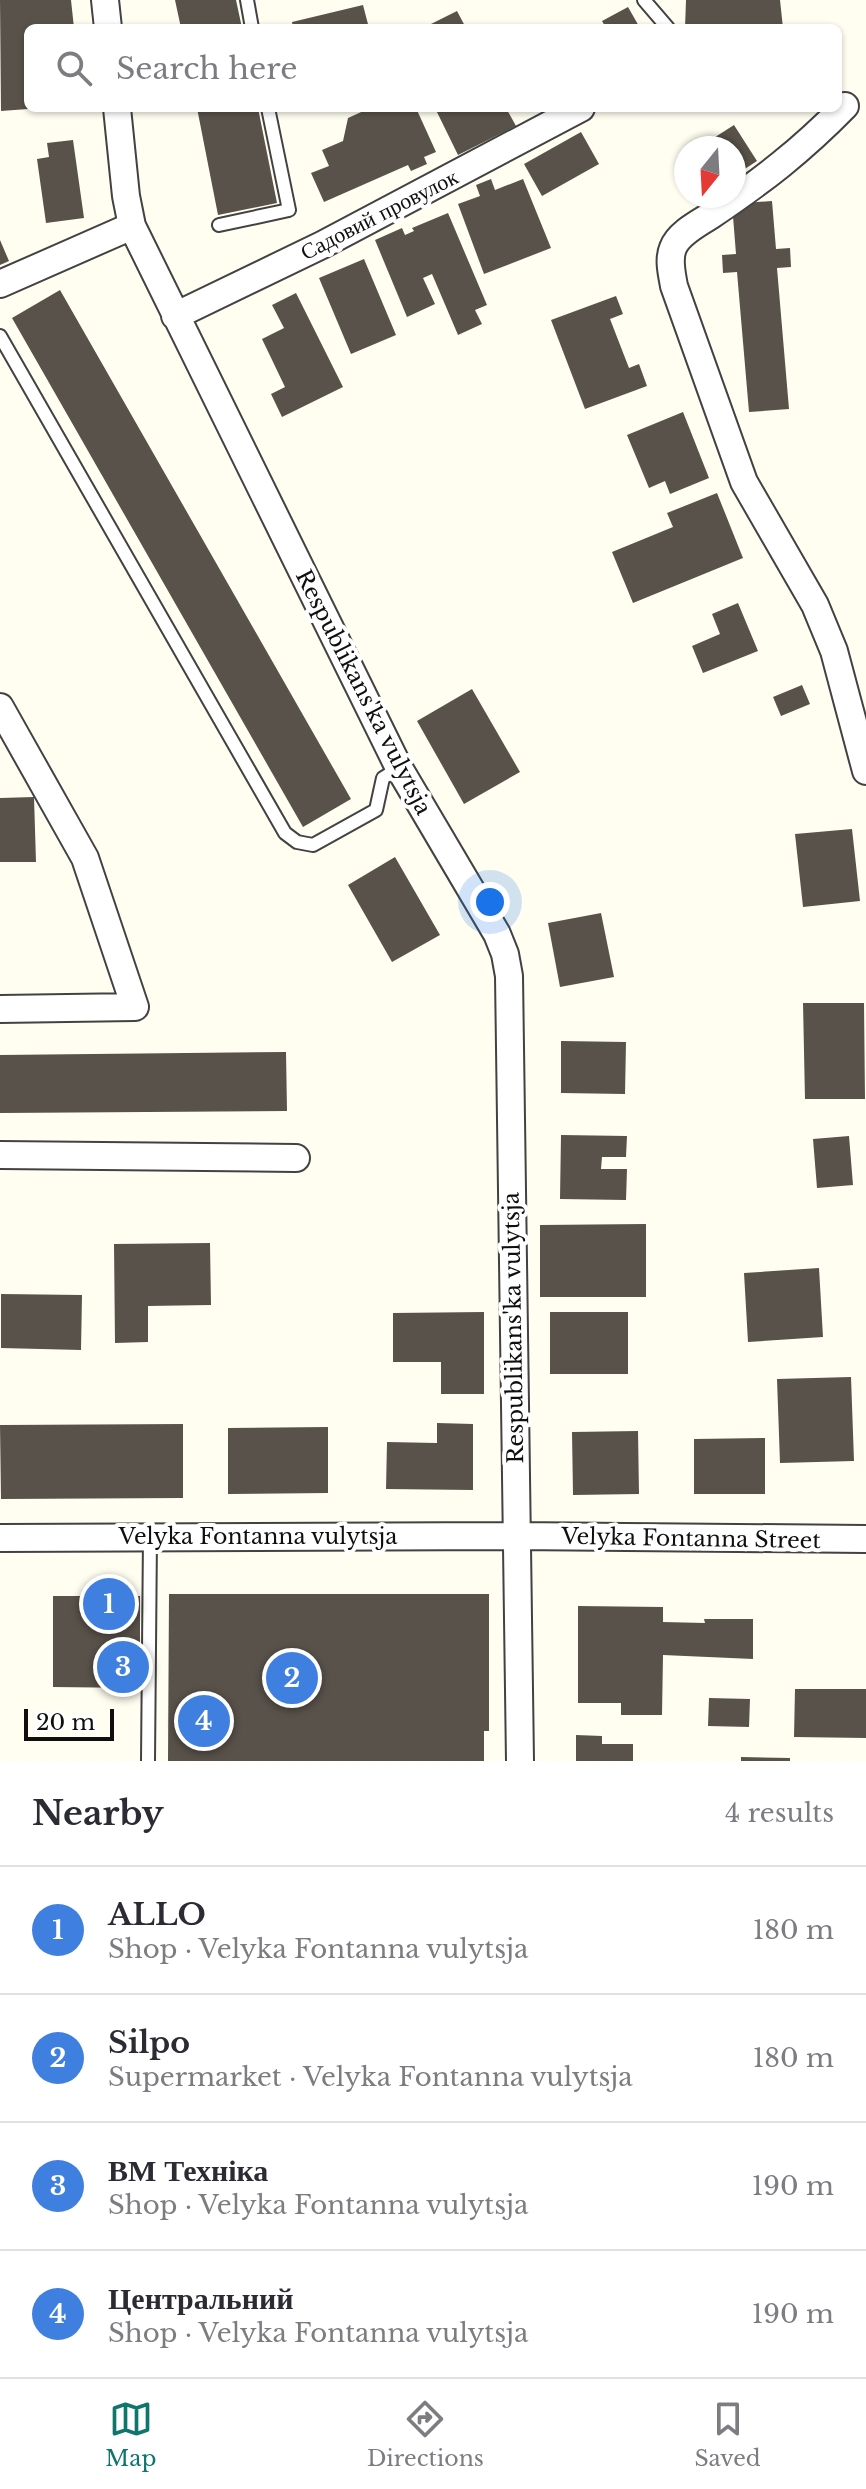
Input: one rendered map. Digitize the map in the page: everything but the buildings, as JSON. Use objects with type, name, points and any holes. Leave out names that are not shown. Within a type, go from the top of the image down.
[{"type":"street","points":[[105,0],[108,24]]},
{"type":"street","name":"Respublikans'ka vulytsja","points":[[117,112],[132,226],[399,768],[482,905],[505,954],[509,976],[520,1761]]},
{"type":"street","name":"Садовий провулок","points":[[175,316],[322,245],[573,112]]},
{"type":"street","points":[[841,112],[766,179],[689,230],[673,248],[671,267],[674,286],[744,482],[815,605],[834,651],[866,771]]},
{"type":"street","points":[[0,284],[132,226]]},
{"type":"street","points":[[0,707],[85,858],[135,1007],[0,1009]]},
{"type":"street","points":[[0,1155],[296,1158]]},
{"type":"street","name":"Velyka Fontanna vulytsja","points":[[0,1538],[516,1536]]},
{"type":"street","name":"Velyka Fontanna Street","points":[[516,1536],[866,1539]]},
{"type":"lane","points":[[247,0],[251,24]]},
{"type":"lane","points":[[644,0],[665,24]]},
{"type":"lane","points":[[219,225],[289,210],[269,112]]},
{"type":"lane","points":[[0,336],[285,833],[297,842],[313,845],[376,810],[383,778],[399,768]]},
{"type":"lane","points":[[148,1761],[150,1536]]},
{"type":"place","name":"ALLO","points":[[109,1604]]},
{"type":"place","name":"ВМ Техніка","points":[[123,1667]]},
{"type":"place","name":"Silpo","points":[[292,1678]]},
{"type":"place","name":"Центральний","points":[[204,1721]]}]
